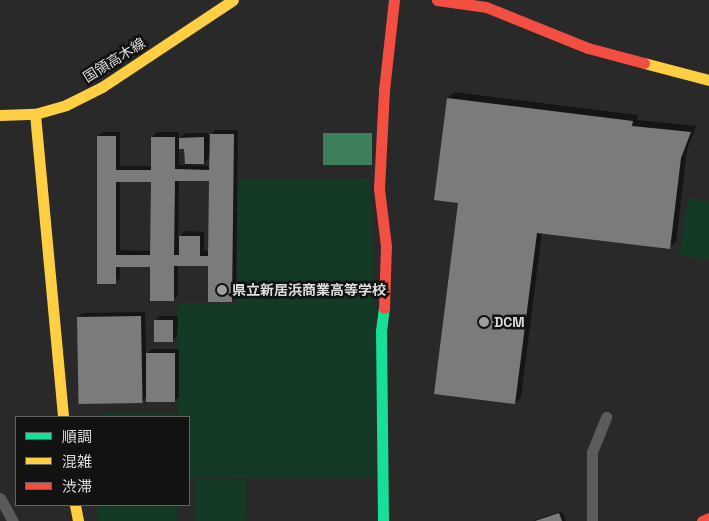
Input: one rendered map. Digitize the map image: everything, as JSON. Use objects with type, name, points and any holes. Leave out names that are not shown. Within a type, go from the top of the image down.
[{"type":"street","name":"国領高木線","points":[[0,115],[35,114],[66,105],[102,87],[233,0]]},
{"type":"street","points":[[383,521],[380,331],[387,278],[386,246],[378,189],[384,90],[394,0]]},
{"type":"street","points":[[437,0],[476,3],[588,48],[709,80]]},
{"type":"street","points":[[35,114],[63,416]]},
{"type":"street","points":[[592,521],[592,452],[606,418]]},
{"type":"street","points":[[0,498],[13,521]]},
{"type":"street","points":[[75,506],[78,521]]},
{"type":"street","points":[[702,521],[709,518]]},
{"type":"shaded area","points":[[323,133],[372,133],[372,165],[323,165]]},
{"type":"shaded area","points":[[370,179],[375,303],[375,478],[190,478],[190,416],[99,416],[99,414],[178,414],[178,303],[238,303],[238,180]]},
{"type":"shaded area","points":[[688,198],[709,201],[709,260],[679,255]]},
{"type":"shaded area","points":[[195,479],[247,480],[246,521],[194,521]]},
{"type":"shaded area","points":[[98,506],[177,506],[177,521],[98,521]]},
{"type":"building","name":"DCM","points":[[447,98],[633,121],[632,126],[691,132],[681,158],[670,249],[537,233],[515,404],[434,394],[458,203],[434,200]]},
{"type":"building","points":[[210,134],[234,134],[232,302],[208,302],[208,266],[174,266],[174,301],[150,301],[150,267],[116,267],[116,284],[97,284],[97,136],[116,136],[116,170],[151,170],[151,137],[175,137],[175,169],[209,170]],"holes":[[[175,181],[209,181],[208,256],[200,256],[200,236],[179,236],[179,255],[174,255]],[[116,182],[151,182],[150,255],[116,255]]]},
{"type":"building","points":[[204,137],[204,164],[185,164],[184,149],[179,149],[179,138]]},
{"type":"building","points":[[141,316],[143,403],[79,404],[77,317]]},
{"type":"building","points":[[154,320],[173,320],[173,342],[154,342]]},
{"type":"building","points":[[146,353],[175,353],[175,402],[146,402]]},
{"type":"building","points":[[559,513],[562,521],[535,521]]},
{"type":"traffic: fast","points":[[383,521],[381,331],[384,308]]},
{"type":"traffic: slow","points":[[0,115],[35,114],[66,105],[102,87],[233,0]]},
{"type":"traffic: slow","points":[[644,63],[709,80]]},
{"type":"traffic: slow","points":[[35,114],[63,416]]},
{"type":"traffic: slow","points":[[75,506],[78,521]]},
{"type":"traffic: jam","points":[[384,308],[386,246],[379,189],[384,90],[394,0]]},
{"type":"traffic: jam","points":[[437,0],[486,7],[588,48],[644,63]]},
{"type":"traffic: jam","points":[[702,521],[709,518]]},
{"type":"place","name":"県立新居浜商業高等学校","points":[[222,290]]},
{"type":"place","name":"DCM","points":[[484,322]]}]
